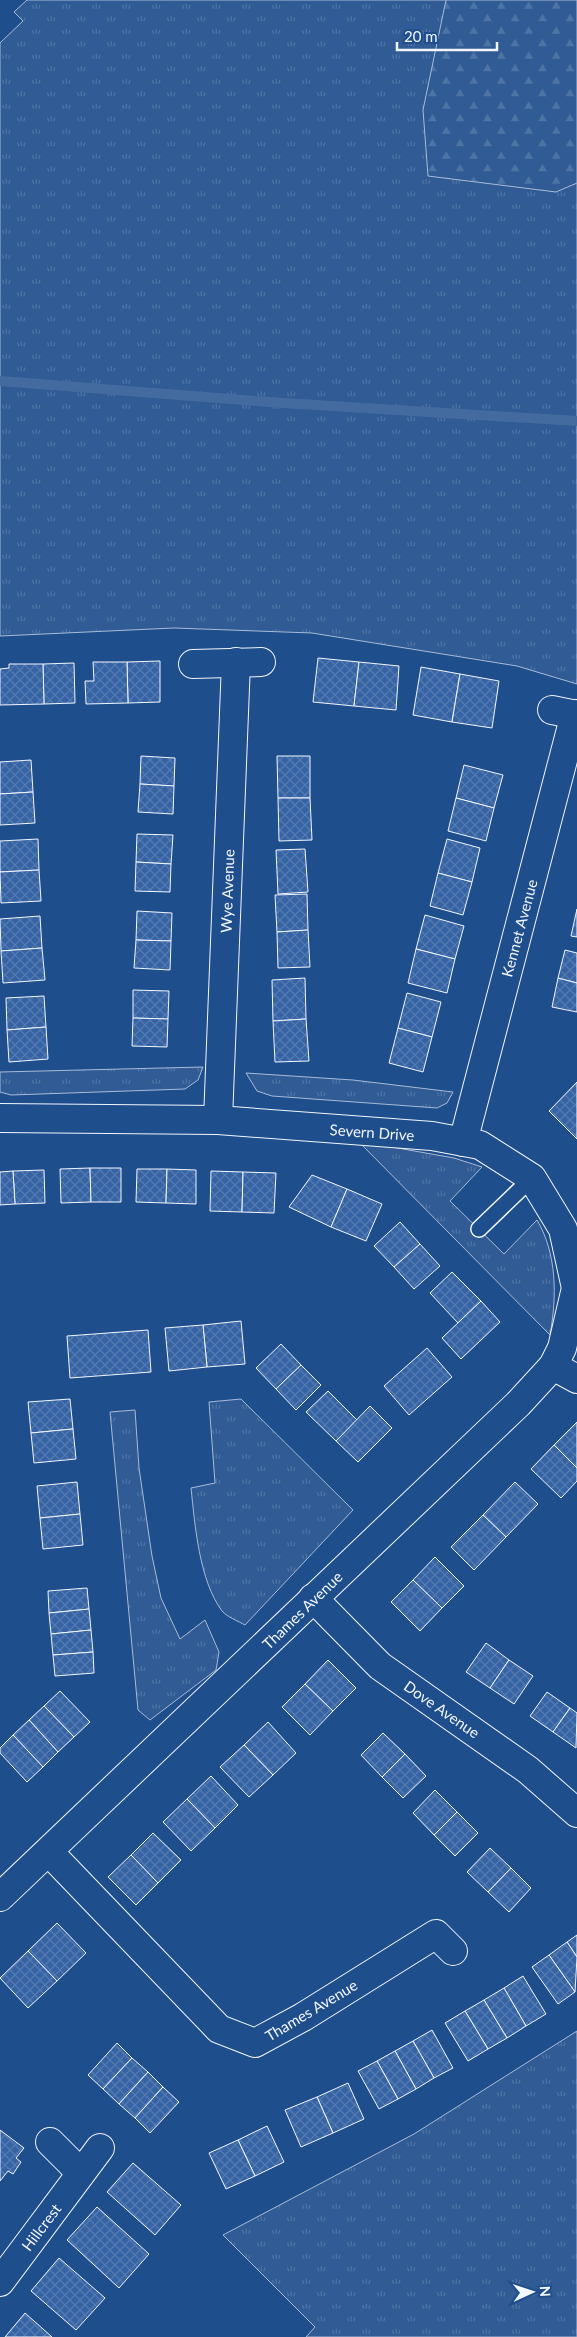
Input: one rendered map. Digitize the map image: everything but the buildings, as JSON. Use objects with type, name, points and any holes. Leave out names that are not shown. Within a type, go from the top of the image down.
[{"type":"street","name":"Wye Avenue","points":[[193,664],[248,662],[218,1120]]},
{"type":"street","name":"Kennet Avenue","points":[[463,1142],[568,713]]},
{"type":"street","name":"Severn Drive","points":[[0,1118],[218,1120],[432,1136],[480,1145],[532,1178],[563,1229],[576,1288],[562,1348],[552,1366]]},
{"type":"street","points":[[552,1366],[577,1380]]},
{"type":"street","name":"Thames Avenue","points":[[0,1897],[518,1404],[552,1366]]},
{"type":"street","name":"Dove Avenue","points":[[313,1598],[380,1666],[528,1770],[577,1813]]},
{"type":"street","name":"Thames Avenue","points":[[49,1852],[219,2029],[255,2043],[303,2016],[436,1934],[453,1951]]},
{"type":"street","points":[[50,2142],[81,2173]]},
{"type":"street","name":"Hillcrest","points":[[0,2282],[100,2148]]},
{"type":"lane","points":[[479,1229],[532,1178]]},
{"type":"green space","points":[[27,0],[577,0],[577,684],[517,666],[312,633],[174,628],[0,636],[0,43],[23,21],[14,12]]},
{"type":"green space","points":[[446,0],[577,0],[577,183],[556,192],[428,176],[423,110]]},
{"type":"green space","points":[[203,1067],[198,1080],[185,1089],[11,1095],[0,1092],[0,1072]]},
{"type":"green space","points":[[246,1073],[353,1080],[453,1092],[447,1103],[437,1108],[272,1096],[257,1091]]},
{"type":"green space","points":[[358,1141],[454,1158],[482,1167],[450,1201],[504,1254],[537,1220],[544,1233],[554,1276],[554,1305],[550,1335]]},
{"type":"green space","points":[[241,1399],[353,1510],[245,1625],[222,1611],[208,1584],[199,1552],[191,1488],[215,1483],[209,1402]]},
{"type":"green space","points":[[135,1410],[139,1468],[152,1556],[161,1598],[180,1639],[205,1620],[219,1652],[216,1670],[150,1720],[138,1710],[110,1412]]},
{"type":"green space","points":[[577,2031],[577,2337],[306,2337],[315,2327],[223,2235],[414,2134]]},
{"type":"waterway","points":[[0,381],[283,403],[577,421]]}]
